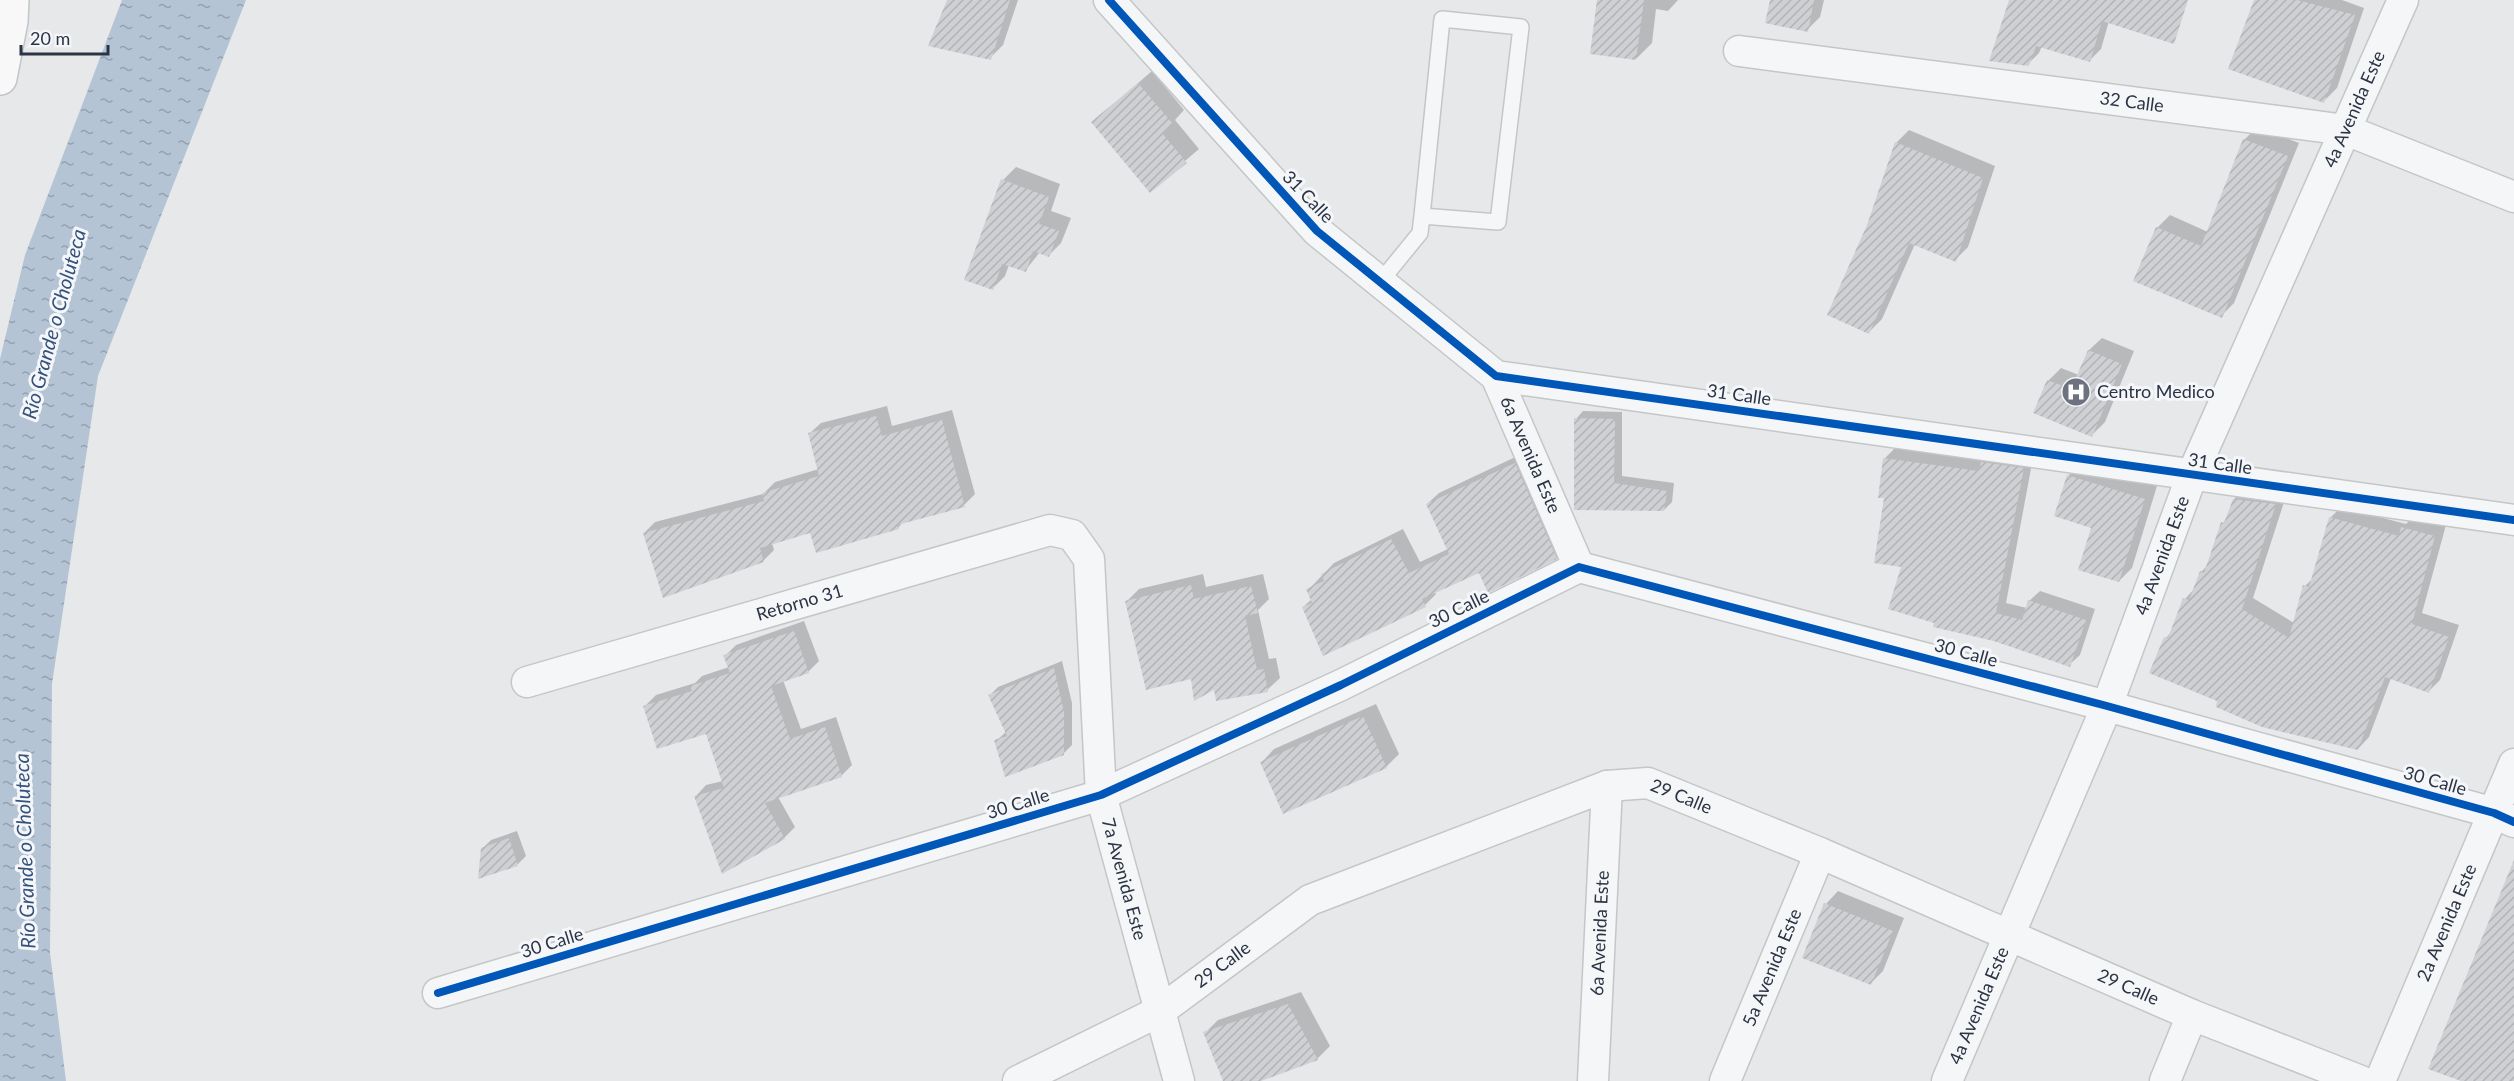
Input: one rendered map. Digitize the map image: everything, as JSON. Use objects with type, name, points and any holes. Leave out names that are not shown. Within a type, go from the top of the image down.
[{"type":"main road","points":[[0,78],[11,21],[12,0]]},
{"type":"street","name":"31 Calle","points":[[1109,0],[1317,231],[1497,376],[2514,520]]},
{"type":"street","name":"4a Avenida Este","points":[[1947,1081],[2107,706],[2192,475],[2403,0]]},
{"type":"street","name":"32 Calle","points":[[1739,51],[2346,130],[2514,197]]},
{"type":"street","name":"6a Avenida Este","points":[[1497,376],[1579,567]]},
{"type":"street","name":"Retorno 31","points":[[527,682],[1050,530],[1072,535]]},
{"type":"street","name":"7a Avenida Este","points":[[1072,535],[1089,559],[1101,795],[1179,1081]]},
{"type":"street","name":"30 Calle","points":[[438,993],[1101,795],[1341,685],[1579,567],[2107,706],[2504,818]]},
{"type":"street","name":"2a Avenida Este","points":[[2380,1081],[2504,818],[2514,764]]},
{"type":"street","name":"29 Calle","points":[[1018,1081],[1160,1011],[1310,900],[1606,786],[1648,783],[1820,853],[2192,1016],[2361,1081]]},
{"type":"street","name":"6a Avenida Este","points":[[1593,1081],[1606,786]]},
{"type":"street","name":"5a Avenida Este","points":[[1725,1081],[1820,853]]},
{"type":"street","points":[[2166,1081],[2192,1016]]},
{"type":"lane","points":[[1380,282],[1420,233],[1442,19],[1521,27],[1498,222],[1422,216]]},
{"type":"water","name":"Río Grande o Choluteca","points":[[122,0],[246,0],[98,376],[52,684],[50,953],[66,1081],[0,1081],[0,359],[25,255]]},
{"type":"building","points":[[947,0],[1010,0],[991,60],[928,46]]},
{"type":"building","points":[[1597,0],[1644,0],[1636,60],[1590,54]]},
{"type":"building","points":[[1770,0],[1814,0],[1808,32],[1765,23]]},
{"type":"building","points":[[2009,0],[2188,0],[2174,44],[2102,21],[2090,62],[2036,46],[2029,66],[1989,61]]},
{"type":"building","points":[[2254,0],[2297,0],[2355,15],[2324,103],[2228,69]]},
{"type":"building","points":[[1138,83],[1173,124],[1162,133],[1187,163],[1150,193],[1091,122]]},
{"type":"building","points":[[2243,139],[2288,156],[2222,318],[2133,281],[2156,227],[2201,246]]},
{"type":"building","points":[[1895,142],[1983,178],[1956,262],[1909,243],[1869,334],[1827,315],[1867,225]]},
{"type":"building","points":[[1001,179],[1049,197],[1039,224],[1059,231],[1049,257],[1033,251],[1026,272],[1002,264],[993,290],[964,280]]},
{"type":"building","name":"Centro Medico","points":[[2088,350],[2122,364],[2092,437],[2033,413],[2047,380],[2071,389]]},
{"type":"building","points":[[876,416],[882,436],[942,420],[965,507],[897,525],[899,529],[816,553],[810,533],[760,548],[764,562],[663,598],[643,533],[764,501],[762,493],[819,476],[808,433]]},
{"type":"building","points":[[1574,418],[1615,419],[1614,483],[1667,491],[1664,511],[1574,510]]},
{"type":"building","points":[[1883,458],[1979,471],[1981,462],[2024,468],[1996,613],[2022,620],[2028,600],[2086,620],[2070,667],[1994,641],[1933,627],[1934,623],[1888,609],[1901,567],[1874,563],[1884,498],[1878,498]]},
{"type":"building","points":[[1515,463],[1557,559],[1488,593],[1479,573],[1422,599],[1426,607],[1323,656],[1302,607],[1312,603],[1306,589],[1324,581],[1321,574],[1391,539],[1409,573],[1449,554],[1426,504]]},
{"type":"building","points":[[2067,475],[2145,499],[2119,582],[2078,570],[2091,528],[2054,516]]},
{"type":"building","points":[[2233,499],[2276,504],[2242,609],[2289,638],[2303,585],[2309,587],[2329,517],[2399,536],[2401,527],[2435,536],[2412,624],[2449,637],[2429,693],[2385,677],[2358,750],[2262,727],[2216,707],[2217,701],[2149,673],[2164,637],[2168,638],[2183,598],[2189,600],[2200,571],[2204,573],[2221,522],[2224,523]]},
{"type":"building","points":[[1191,585],[1194,599],[1251,586],[1258,613],[1245,616],[1257,670],[1264,669],[1268,692],[1216,701],[1214,690],[1194,701],[1191,679],[1146,690],[1125,601]]},
{"type":"building","points":[[794,631],[809,673],[771,686],[790,739],[825,727],[842,777],[765,803],[785,839],[722,874],[694,796],[724,788],[706,734],[657,749],[643,706],[692,691],[690,686],[730,673],[723,655]]},
{"type":"building","points":[[1054,668],[1064,712],[1064,755],[1005,777],[994,740],[1007,736],[988,695]]},
{"type":"building","points":[[1363,716],[1387,768],[1283,814],[1260,762]]},
{"type":"building","points":[[509,838],[518,866],[478,879],[481,848]]},
{"type":"building","points":[[2514,860],[2514,1081],[2461,1081],[2428,1069]]},
{"type":"building","points":[[1824,903],[1893,931],[1871,985],[1802,958]]},
{"type":"building","points":[[1288,1004],[1318,1060],[1261,1081],[1223,1081],[1203,1032]]},
{"type":"cycle path","points":[[1109,0],[1317,231],[1496,376],[2514,520]]},
{"type":"cycle path","points":[[438,993],[1101,795],[1341,685],[1579,567],[2107,706],[2494,813],[2514,822]]},
{"type":"place","name":"Centro Medico","points":[[2076,392]]}]
